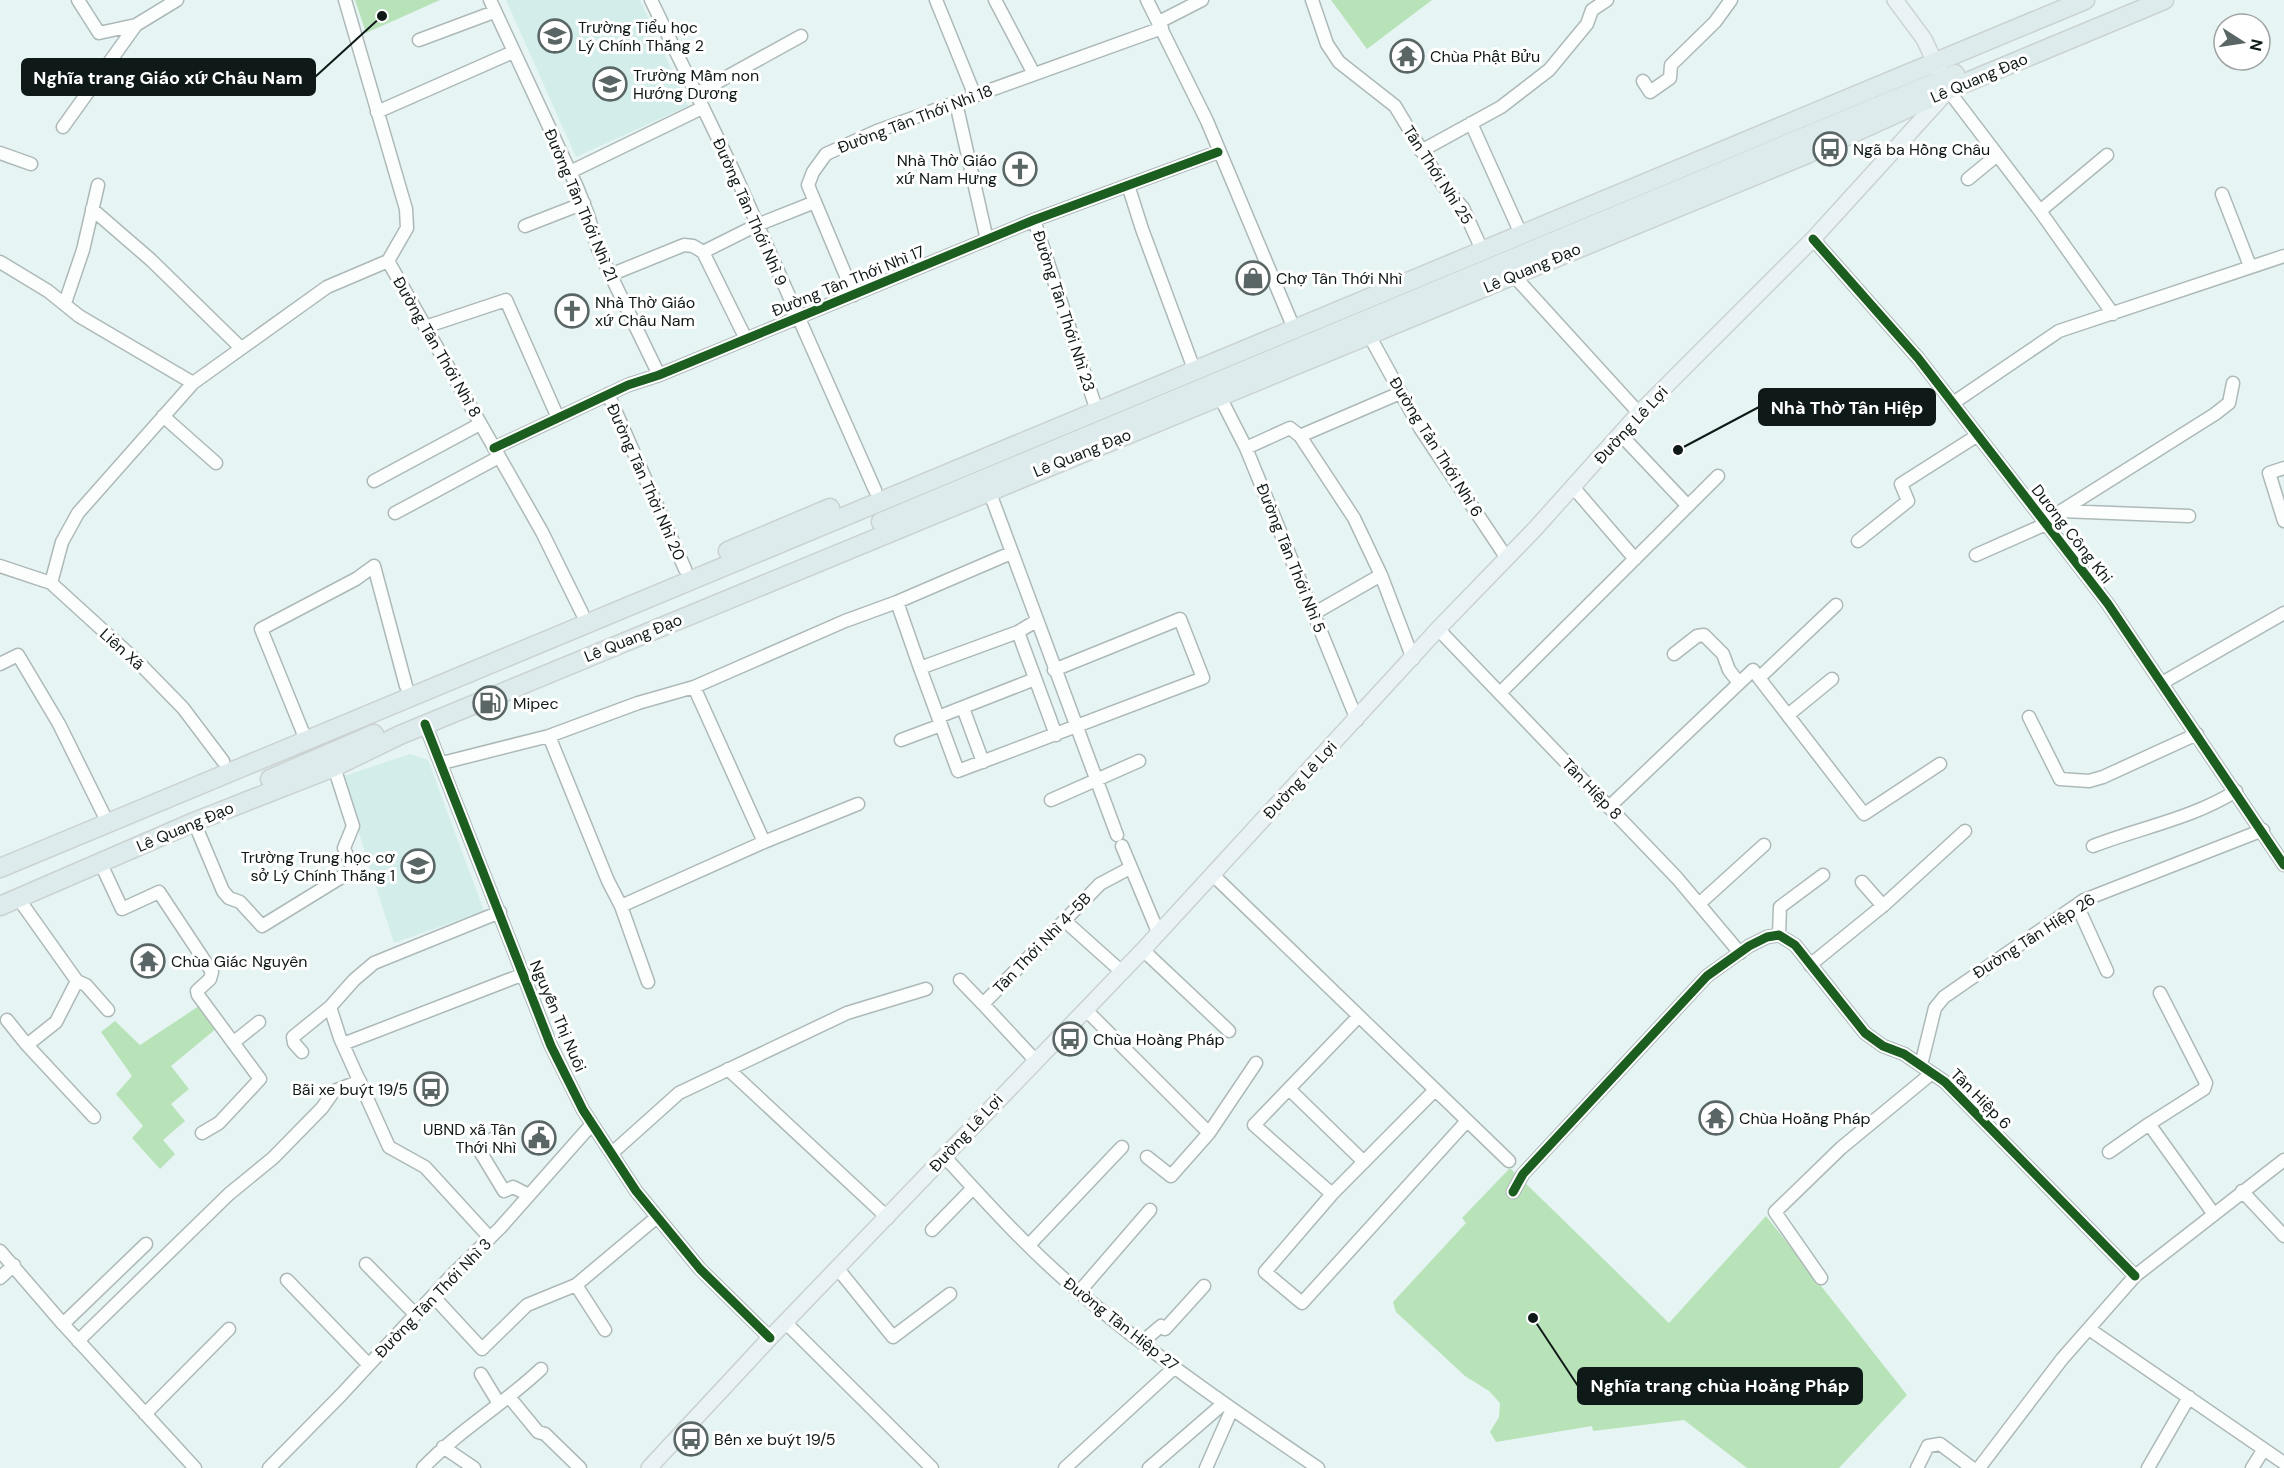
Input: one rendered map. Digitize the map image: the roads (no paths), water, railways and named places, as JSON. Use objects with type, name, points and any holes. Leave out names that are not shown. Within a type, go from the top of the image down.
[{"type":"highway","name":"Lê Quang Đạo","points":[[987,485],[1220,398],[1807,154],[2057,0]]},
{"type":"highway","name":"Lê Quang Đạo","points":[[0,892],[987,485],[1939,71],[2085,0]]},
{"type":"highway","name":"Lê Quang Đạo","points":[[409,691],[685,569],[1094,402],[1478,241],[2132,0]]},
{"type":"highway","name":"Lê Quang Đạo","points":[[0,868],[409,691],[1939,71],[2164,0]]},
{"type":"highway","points":[[409,691],[423,719]]},
{"type":"highway","name":"Lê Quang Đạo","points":[[0,906],[194,822],[334,766],[423,719]]},
{"type":"highway","name":"Lê Quang Đạo","points":[[0,856],[223,761],[304,735]]},
{"type":"main road","points":[[1895,0],[1939,71]]},
{"type":"main road","name":"Đường Lê Lợi","points":[[649,1468],[770,1338],[888,1218],[1035,1060],[1143,950],[1639,413],[1813,239],[1939,71]]},
{"type":"street","points":[[78,0],[99,33],[136,25],[177,0]]},
{"type":"street","name":"Đường Tân Thới Nhì 8","points":[[345,0],[408,223],[388,261],[542,532],[582,613]]},
{"type":"street","name":"Đường Tân Thới Nhì 21","points":[[490,0],[584,203],[598,249],[659,375]]},
{"type":"street","name":"Đường Tân Thới Nhì 9","points":[[651,0],[757,225],[875,490]]},
{"type":"street","points":[[936,0],[975,96]]},
{"type":"street","points":[[995,0],[1034,74]]},
{"type":"street","points":[[1148,0],[1207,121],[1218,152],[1290,319]]},
{"type":"street","name":"Đường Tân Thới Nhì 18","points":[[815,202],[808,185],[813,172],[826,154],[877,131],[1161,25],[1202,0]]},
{"type":"street","name":"Tân Thới Nhì 25","points":[[1312,0],[1327,44],[1339,62],[1395,106],[1420,151],[1442,184],[1463,208],[1478,241]]},
{"type":"street","points":[[1420,151],[1501,107],[1549,70],[1587,24],[1592,10],[1607,0]]},
{"type":"street","points":[[1612,0],[1621,0]]},
{"type":"street","points":[[1642,81],[1650,92],[1670,78],[1671,65],[1715,22],[1731,0]]},
{"type":"street","points":[[419,39],[494,12]]},
{"type":"street","points":[[63,127],[136,25]]},
{"type":"street","points":[[696,94],[801,36]]},
{"type":"street","points":[[377,112],[513,52]]},
{"type":"street","points":[[1939,71],[1996,156],[2040,211],[2113,314]]},
{"type":"street","points":[[956,103],[987,240]]},
{"type":"street","points":[[570,172],[702,108]]},
{"type":"street","points":[[1471,123],[1518,225]]},
{"type":"street","name":"Đường Tân Thới Nhì 17","points":[[395,513],[558,418],[608,394],[1034,220],[1218,152]]},
{"type":"street","points":[[0,153],[31,164]]},
{"type":"street","points":[[2040,211],[2107,155]]},
{"type":"street","points":[[1968,179],[1996,156]]},
{"type":"street","points":[[65,303],[98,185]]},
{"type":"street","points":[[1128,185],[1191,361]]},
{"type":"street","points":[[2223,194],[2250,266]]},
{"type":"street","points":[[703,252],[757,225],[815,202],[854,295]]},
{"type":"street","points":[[525,226],[584,203]]},
{"type":"street","points":[[92,210],[151,260],[241,348]]},
{"type":"street","name":"Đường Tân Thới Nhì 23","points":[[1034,220],[1094,402]]},
{"type":"street","name":"Dương Công Khi","points":[[1813,239],[1918,358],[2108,604],[2263,830],[2284,865]]},
{"type":"street","points":[[610,275],[684,245],[693,246],[703,252],[746,339]]},
{"type":"street","points":[[1953,403],[2059,331],[2284,256]]},
{"type":"street","points":[[51,583],[62,542],[78,513],[193,383],[327,287],[388,261]]},
{"type":"street","points":[[0,262],[65,303],[79,316],[193,383]]},
{"type":"street","points":[[1514,276],[1639,413]]},
{"type":"street","points":[[425,327],[506,300],[558,418]]},
{"type":"street","name":"Đường Tản Thới Nhì 6","points":[[1369,335],[1420,428],[1506,557]]},
{"type":"street","points":[[1976,555],[2046,524],[2061,511],[2222,408],[2229,403],[2233,383]]},
{"type":"street","points":[[1300,436],[1400,393]]},
{"type":"street","name":"Đường Tân Thời Nhì 20","points":[[608,394],[685,569]]},
{"type":"street","name":"Đường Tân Thới Nhì 5","points":[[1220,398],[1246,448],[1357,720]]},
{"type":"street","points":[[164,416],[216,463]]},
{"type":"street","points":[[374,481],[480,424]]},
{"type":"street","points":[[1246,448],[1290,428],[1300,436],[1354,518],[1381,575],[1413,659]]},
{"type":"street","points":[[1621,435],[1688,506]]},
{"type":"street","points":[[1858,541],[1908,501],[1901,484],[1978,435]]},
{"type":"street","points":[[2284,468],[2269,473],[2284,521]]},
{"type":"street","points":[[1500,693],[1718,476]]},
{"type":"street","points":[[987,485],[1076,728],[1158,932]]},
{"type":"street","points":[[1573,487],[1635,559]]},
{"type":"street","points":[[2061,511],[2189,516]]},
{"type":"street","points":[[442,763],[549,736],[638,703],[694,687],[845,621],[897,602],[1011,553]]},
{"type":"street","name":"Liên Xã","points":[[0,566],[51,583],[147,671],[183,708],[223,761]]},
{"type":"street","points":[[304,735],[261,629],[356,579],[374,566],[409,691]]},
{"type":"street","points":[[1313,614],[1381,575]]},
{"type":"street","points":[[897,602],[957,771],[1076,728],[1203,678],[1180,619],[1054,670]]},
{"type":"street","points":[[1759,678],[1836,605]]},
{"type":"street","points":[[2162,683],[2284,613]]},
{"type":"street","points":[[920,668],[1018,632],[1036,621]]},
{"type":"street","name":"Tân Hiệp 8","points":[[1438,629],[1700,903],[1740,953]]},
{"type":"street","points":[[1018,632],[1056,735]]},
{"type":"street","points":[[1674,654],[1697,636],[1704,634],[1723,654],[1739,683]]},
{"type":"street","points":[[0,664],[18,655],[59,724],[103,813]]},
{"type":"street","points":[[1609,807],[1753,670],[1864,814],[1940,764]]},
{"type":"street","points":[[901,740],[963,708],[1035,679]]},
{"type":"street","points":[[1788,715],[1832,679]]},
{"type":"street","points":[[694,687],[764,842]]},
{"type":"street","points":[[963,708],[983,762]]},
{"type":"street","points":[[2029,717],[2060,779],[2089,781],[2103,777],[2197,734]]},
{"type":"street","name":"Nguyễn Thị Nuôi","points":[[423,719],[551,1046],[592,1124],[636,1191],[700,1269],[770,1338]]},
{"type":"street","points":[[549,736],[608,880],[621,906],[648,982]]},
{"type":"street","points":[[1051,800],[1139,761]]},
{"type":"street","points":[[194,822],[223,891],[229,898],[240,902],[262,926],[353,870],[344,848],[353,826],[334,766]]},
{"type":"street","points":[[2093,846],[2127,833],[2170,823],[2236,791]]},
{"type":"street","points":[[621,906],[764,842],[858,804]]},
{"type":"street","name":"Đường Tân Hiệp 26","points":[[1922,1065],[1935,1008],[1944,997],[2077,905],[2130,880],[2263,830]]},
{"type":"street","points":[[1810,965],[1883,906],[1965,831]]},
{"type":"street","points":[[1700,903],[1764,845]]},
{"type":"street","points":[[101,864],[122,909],[159,892],[212,972],[210,979],[197,991],[260,1079],[219,1123],[202,1133]]},
{"type":"street","name":"Tân Thới Nhì 4-5B","points":[[960,980],[983,1004],[1100,884],[1131,868]]},
{"type":"street","points":[[1212,874],[1466,1122],[1509,1161]]},
{"type":"street","points":[[1513,1192],[1523,1174],[1707,976],[1767,937],[1779,935],[1780,907],[1823,875]]},
{"type":"street","points":[[1862,882],[1883,906]]},
{"type":"street","points":[[18,898],[77,981],[86,985],[108,1010]]},
{"type":"street","points":[[2077,905],[2107,971]]},
{"type":"street","points":[[302,1052],[293,1038],[330,1007],[354,980],[374,963],[500,912]]},
{"type":"street","points":[[1065,921],[1122,972]]},
{"type":"street","name":"Tân Hiệp 6","points":[[1779,935],[1795,945],[1870,1037],[1922,1065],[1945,1082],[2135,1276]]},
{"type":"street","points":[[1143,950],[1229,1031]]},
{"type":"street","points":[[343,1044],[524,974]]},
{"type":"street","points":[[27,1045],[56,1022],[77,981]]},
{"type":"street","points":[[612,1153],[680,1093],[847,1013],[926,989]]},
{"type":"street","points":[[2109,1152],[2204,1089],[2206,1083],[2160,993]]},
{"type":"street","points":[[983,1004],[1035,1060]]},
{"type":"street","points":[[330,1007],[343,1044],[389,1147],[425,1167],[490,1238]]},
{"type":"street","points":[[1086,1009],[1209,1133]]},
{"type":"street","points":[[1332,1194],[1254,1125],[1358,1017]]},
{"type":"street","points":[[7,1020],[27,1045],[94,1117]]},
{"type":"street","points":[[234,1042],[259,1022]]},
{"type":"street","points":[[1147,1157],[1171,1176],[1209,1133],[1256,1063]]},
{"type":"street","points":[[728,1069],[888,1218]]},
{"type":"street","points":[[1821,1278],[1774,1212],[1841,1148],[1932,1073]]},
{"type":"street","points":[[78,1341],[229,1194],[273,1158],[322,1108],[334,1091],[360,1081]]},
{"type":"street","points":[[1289,1089],[1364,1162]]},
{"type":"street","points":[[1434,1091],[1332,1194],[1265,1272],[1302,1303],[1466,1122]]},
{"type":"street","name":"Đường Tân Thới Nhì 3","points":[[269,1468],[490,1238],[592,1124]]},
{"type":"street","points":[[2149,1124],[2213,1213]]},
{"type":"street","points":[[494,1138],[478,1148],[504,1191],[513,1187],[529,1195]]},
{"type":"street","points":[[1029,1245],[1122,1147]]},
{"type":"street","name":"Đường Tân Hiệp 27","points":[[944,1156],[1029,1245],[1079,1292],[1175,1367],[1318,1468]]},
{"type":"street","points":[[1979,1468],[2062,1359],[2135,1276],[2284,1160]]},
{"type":"street","points":[[932,1230],[973,1188]]},
{"type":"street","points":[[2242,1191],[2284,1236]]},
{"type":"street","points":[[1079,1292],[1150,1210]]},
{"type":"street","points":[[433,1296],[482,1349],[527,1305],[576,1286],[657,1217]]},
{"type":"street","points":[[63,1324],[146,1244]]},
{"type":"street","points":[[0,1251],[78,1341],[195,1468]]},
{"type":"street","points":[[366,1264],[415,1314]]},
{"type":"street","points":[[0,1278],[14,1265]]},
{"type":"street","points":[[838,1269],[893,1337],[950,1294]]},
{"type":"street","points":[[287,1280],[368,1364]]},
{"type":"street","points":[[576,1286],[605,1330]]},
{"type":"street","points":[[1142,1342],[1161,1326],[1165,1329],[1204,1286]]},
{"type":"street","points":[[786,1323],[932,1468]]},
{"type":"street","points":[[145,1414],[229,1329]]},
{"type":"street","points":[[2088,1329],[2284,1463]]},
{"type":"street","points":[[1065,1468],[1175,1367]]},
{"type":"street","points":[[423,1468],[443,1447],[541,1369]]},
{"type":"street","points":[[481,1374],[504,1400],[538,1432],[545,1434],[580,1468]]},
{"type":"street","points":[[2148,1468],[2189,1397]]},
{"type":"street","points":[[1149,1468],[1228,1406]]},
{"type":"street","points":[[1206,1468],[1228,1406]]},
{"type":"street","points":[[1917,1468],[1928,1446],[1940,1444],[1972,1468]]},
{"type":"street","points":[[443,1447],[474,1468]]},
{"type":"street","points":[[2252,1468],[2264,1449]]},
{"type":"place","name":"Nghĩa trang Giáo xứ Châu Nam","points":[[382,16]]},
{"type":"place","name":"Trường Tiểu học Lý Chính Thắng 2","points":[[555,36]]},
{"type":"place","name":"Chùa Phật Bửu","points":[[1407,56]]},
{"type":"place","name":"Trường Mầm non Hướng Dương","points":[[610,84]]},
{"type":"place","name":"Ngã ba Hồng Châu","points":[[1830,149]]},
{"type":"place","name":"Nhà Thờ Giáo xứ Nam Hưng","points":[[1020,169]]},
{"type":"place","name":"Chợ Tân Thới Nhì","points":[[1253,278]]},
{"type":"place","name":"Nhà Thờ Giáo xứ Châu Nam","points":[[572,311]]},
{"type":"place","name":"Nhà Thờ Tân Hiệp","points":[[1678,450]]},
{"type":"place","name":"Mipec","points":[[490,703]]},
{"type":"place","name":"Trường Trung học cơ sở Lý Chính Thắng 1","points":[[418,866]]},
{"type":"place","name":"Chùa Giác Nguyên","points":[[148,961]]},
{"type":"place","name":"Chùa Hoàng Pháp","points":[[1070,1039]]},
{"type":"place","name":"Bãi xe buýt 19/5","points":[[431,1089]]},
{"type":"place","name":"Chùa Hoằng Pháp","points":[[1716,1118]]},
{"type":"place","name":"UBND xã Tân Thới Nhì","points":[[539,1138]]},
{"type":"place","name":"Nghĩa trang chùa Hoằng Pháp","points":[[1533,1318]]},
{"type":"place","name":"Bến xe buýt 19/5","points":[[691,1439]]}]
